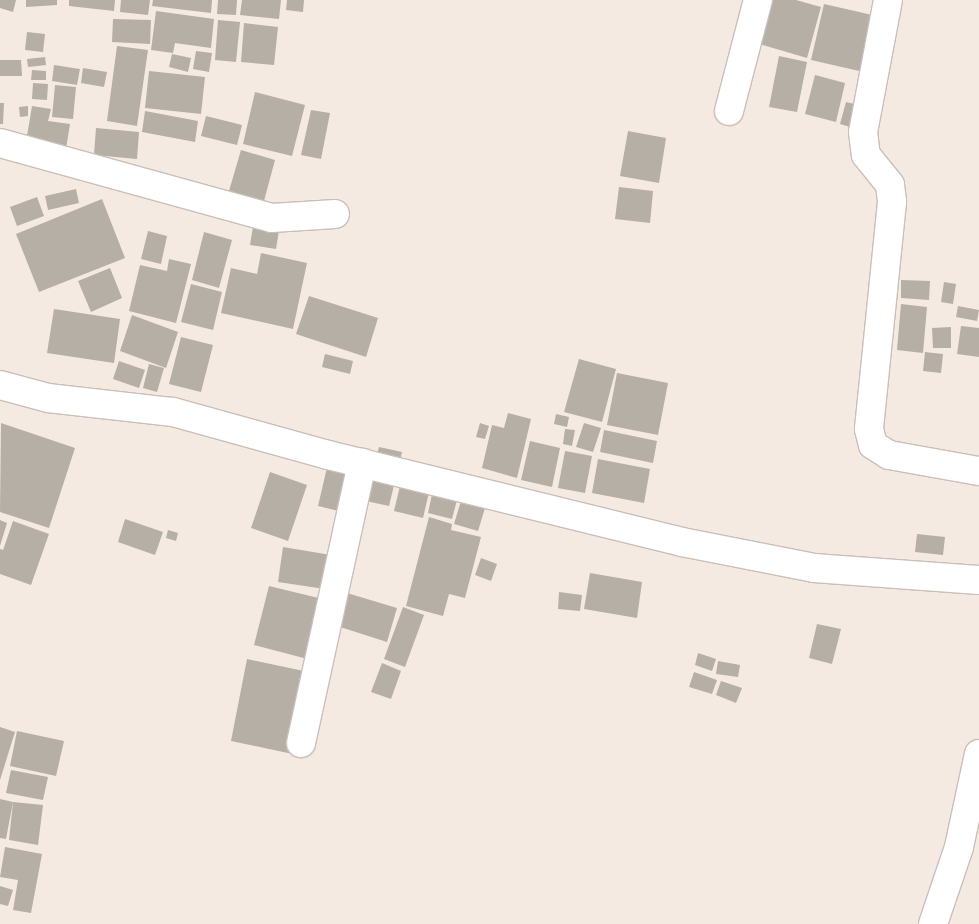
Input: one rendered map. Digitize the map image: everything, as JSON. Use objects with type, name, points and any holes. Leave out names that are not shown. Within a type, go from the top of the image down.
[{"type":"street","points":[[729,110],[758,0]]},
{"type":"street","points":[[888,0],[862,132],[866,155],[890,185],[892,202],[869,430],[873,445],[889,455],[979,471]]},
{"type":"street","points":[[0,143],[272,218],[334,214]]},
{"type":"street","points":[[0,386],[48,398],[172,412],[362,463],[682,542],[814,568],[979,580]]},
{"type":"street","points":[[301,743],[362,463]]},
{"type":"street","points":[[933,924],[959,847],[979,754]]},
{"type":"building","points":[[0,0],[16,0],[13,12],[0,8]]},
{"type":"building","points":[[26,0],[57,0],[57,5],[26,7]]},
{"type":"building","points":[[69,0],[115,0],[114,11],[69,6]]},
{"type":"building","points":[[121,0],[150,0],[148,15],[120,12]]},
{"type":"building","points":[[153,0],[212,0],[211,13],[152,6]]},
{"type":"building","points":[[218,0],[237,0],[236,15],[217,14]]},
{"type":"building","points":[[242,0],[281,0],[279,19],[240,15]]},
{"type":"building","points":[[287,0],[304,0],[303,12],[286,10]]},
{"type":"building","points":[[767,0],[796,0],[821,7],[807,58],[756,43]]},
{"type":"building","points":[[824,4],[881,17],[868,73],[811,60]]},
{"type":"building","points":[[156,11],[214,19],[211,48],[175,43],[173,53],[151,50]]},
{"type":"building","points":[[113,19],[151,20],[150,44],[112,42]]},
{"type":"building","points":[[218,20],[240,22],[236,62],[215,60]]},
{"type":"building","points":[[244,23],[278,27],[274,65],[241,62]]},
{"type":"building","points":[[27,32],[45,34],[43,52],[25,50]]},
{"type":"building","points":[[117,46],[148,50],[137,126],[107,121]]},
{"type":"building","points":[[196,51],[212,53],[209,72],[193,69]]},
{"type":"building","points":[[172,54],[191,58],[188,72],[169,67]]},
{"type":"building","points":[[779,56],[807,62],[797,112],[769,107]]},
{"type":"building","points":[[45,57],[46,65],[28,67],[27,59]]},
{"type":"building","points":[[0,60],[21,60],[22,76],[0,76]]},
{"type":"building","points":[[54,65],[80,69],[77,85],[52,81]]},
{"type":"building","points":[[83,68],[107,72],[104,87],[81,83]]},
{"type":"building","points":[[32,70],[46,71],[46,80],[31,80]]},
{"type":"building","points":[[149,71],[205,77],[201,114],[145,108]]},
{"type":"building","points":[[815,75],[845,83],[836,122],[805,114]]},
{"type":"building","points":[[33,83],[48,84],[47,100],[32,99]]},
{"type":"building","points":[[55,85],[76,87],[73,119],[52,117]]},
{"type":"building","points":[[255,92],[305,105],[292,156],[243,144]]},
{"type":"building","points":[[846,102],[864,106],[857,129],[840,124]]},
{"type":"building","points":[[0,103],[4,103],[3,124],[0,124]]},
{"type":"building","points":[[28,106],[28,116],[20,117],[19,107]]},
{"type":"building","points":[[32,106],[51,109],[48,121],[70,124],[65,155],[25,148]]},
{"type":"building","points":[[311,110],[330,113],[321,159],[301,155]]},
{"type":"building","points":[[145,111],[198,121],[195,142],[142,132]]},
{"type":"building","points":[[206,116],[242,125],[237,145],[201,136]]},
{"type":"building","points":[[96,128],[139,132],[137,159],[94,155]]},
{"type":"building","points":[[628,131],[666,138],[659,183],[620,176]]},
{"type":"building","points":[[241,150],[275,160],[264,201],[229,191]]},
{"type":"building","points":[[619,187],[653,191],[650,223],[615,219]]},
{"type":"building","points":[[76,189],[79,203],[48,210],[45,196]]},
{"type":"building","points":[[37,197],[44,216],[17,226],[10,207]]},
{"type":"building","points":[[102,199],[125,258],[39,292],[16,234]]},
{"type":"building","points":[[254,220],[280,224],[276,249],[250,245]]},
{"type":"building","points":[[148,231],[167,236],[161,264],[141,259]]},
{"type":"building","points":[[204,232],[232,240],[219,288],[192,280]]},
{"type":"building","points":[[261,253],[307,263],[293,329],[221,313],[231,268],[257,274]]},
{"type":"building","points":[[169,259],[191,264],[176,323],[129,311],[140,265],[167,271]]},
{"type":"building","points":[[110,268],[122,298],[91,312],[78,281]]},
{"type":"building","points":[[901,280],[930,281],[929,300],[901,298]]},
{"type":"building","points":[[944,282],[956,284],[953,304],[941,302]]},
{"type":"building","points":[[191,284],[222,292],[213,330],[181,322]]},
{"type":"building","points":[[309,296],[378,318],[366,357],[296,334]]},
{"type":"building","points":[[901,304],[927,307],[923,353],[897,350]]},
{"type":"building","points":[[958,306],[979,310],[977,321],[956,317]]},
{"type":"building","points":[[54,309],[120,319],[114,363],[47,353]]},
{"type":"building","points":[[132,315],[178,332],[166,368],[120,351]]},
{"type":"building","points":[[961,326],[979,328],[979,357],[957,354]]},
{"type":"building","points":[[951,327],[951,348],[933,348],[932,328]]},
{"type":"building","points":[[181,337],[213,345],[201,392],[169,384]]},
{"type":"building","points":[[925,352],[943,354],[941,373],[923,371]]},
{"type":"building","points":[[325,354],[353,361],[350,374],[322,367]]},
{"type":"building","points":[[579,359],[616,369],[602,422],[564,412]]},
{"type":"building","points":[[119,361],[145,370],[139,388],[113,379]]},
{"type":"building","points":[[149,364],[164,368],[157,392],[143,388]]},
{"type":"building","points":[[617,373],[668,383],[658,435],[607,425]]},
{"type":"building","points":[[508,413],[531,419],[517,478],[482,468],[492,425],[504,428]]},
{"type":"building","points":[[556,414],[569,417],[567,427],[554,424]]},
{"type":"building","points":[[1,423],[75,448],[49,528],[0,512]]},
{"type":"building","points":[[480,423],[489,426],[485,439],[476,437]]},
{"type":"building","points":[[584,423],[601,428],[593,452],[576,447]]},
{"type":"building","points":[[565,429],[575,430],[572,446],[563,444]]},
{"type":"building","points":[[604,430],[657,441],[653,463],[600,452]]},
{"type":"building","points":[[530,441],[560,448],[552,487],[521,480]]},
{"type":"building","points":[[332,446],[365,453],[351,514],[318,506]]},
{"type":"building","points":[[379,447],[402,452],[389,506],[366,501]]},
{"type":"building","points":[[565,451],[592,456],[585,493],[558,488]]},
{"type":"building","points":[[598,459],[650,469],[644,503],[592,493]]},
{"type":"building","points":[[406,461],[435,467],[423,518],[394,511]]},
{"type":"building","points":[[270,472],[307,485],[288,541],[251,528]]},
{"type":"building","points":[[432,494],[457,500],[452,519],[428,513]]},
{"type":"building","points":[[461,501],[485,508],[478,531],[454,524]]},
{"type":"building","points":[[429,517],[452,524],[451,530],[481,537],[465,598],[449,594],[443,616],[406,606]]},
{"type":"building","points":[[125,519],[163,532],[155,555],[118,542]]},
{"type":"building","points":[[0,520],[7,523],[0,546]]},
{"type":"building","points":[[13,521],[49,534],[31,585],[0,574],[0,549],[3,550]]},
{"type":"building","points":[[168,530],[178,533],[176,541],[166,538]]},
{"type":"building","points":[[917,534],[945,537],[943,555],[915,552]]},
{"type":"building","points":[[283,547],[343,557],[338,591],[278,582]]},
{"type":"building","points":[[481,558],[497,564],[491,581],[475,575]]},
{"type":"building","points":[[590,573],[642,582],[637,618],[584,609]]},
{"type":"building","points":[[269,586],[335,602],[319,662],[254,645]]},
{"type":"building","points":[[559,592],[582,595],[580,611],[558,609]]},
{"type":"building","points":[[347,593],[397,608],[387,642],[337,626]]},
{"type":"building","points":[[403,607],[424,615],[405,667],[384,659]]},
{"type":"building","points":[[817,624],[841,629],[832,664],[809,658]]},
{"type":"building","points":[[698,653],[716,659],[712,671],[695,665]]},
{"type":"building","points":[[247,659],[318,674],[302,756],[231,741]]},
{"type":"building","points":[[718,661],[740,665],[738,677],[716,674]]},
{"type":"building","points":[[382,663],[401,671],[391,699],[371,692]]},
{"type":"building","points":[[694,672],[717,680],[712,694],[689,687]]},
{"type":"building","points":[[721,681],[742,688],[736,703],[716,695]]},
{"type":"building","points":[[0,727],[15,732],[0,780]]},
{"type":"building","points":[[17,731],[64,741],[56,776],[10,766]]},
{"type":"building","points":[[11,770],[48,777],[43,800],[6,793]]},
{"type":"building","points":[[0,799],[13,802],[6,839],[0,838]]},
{"type":"building","points":[[13,802],[43,805],[38,845],[9,840]]},
{"type":"building","points":[[5,847],[42,854],[31,913],[13,910],[18,880],[0,877]]},
{"type":"building","points":[[0,886],[13,890],[8,906],[0,904]]}]
